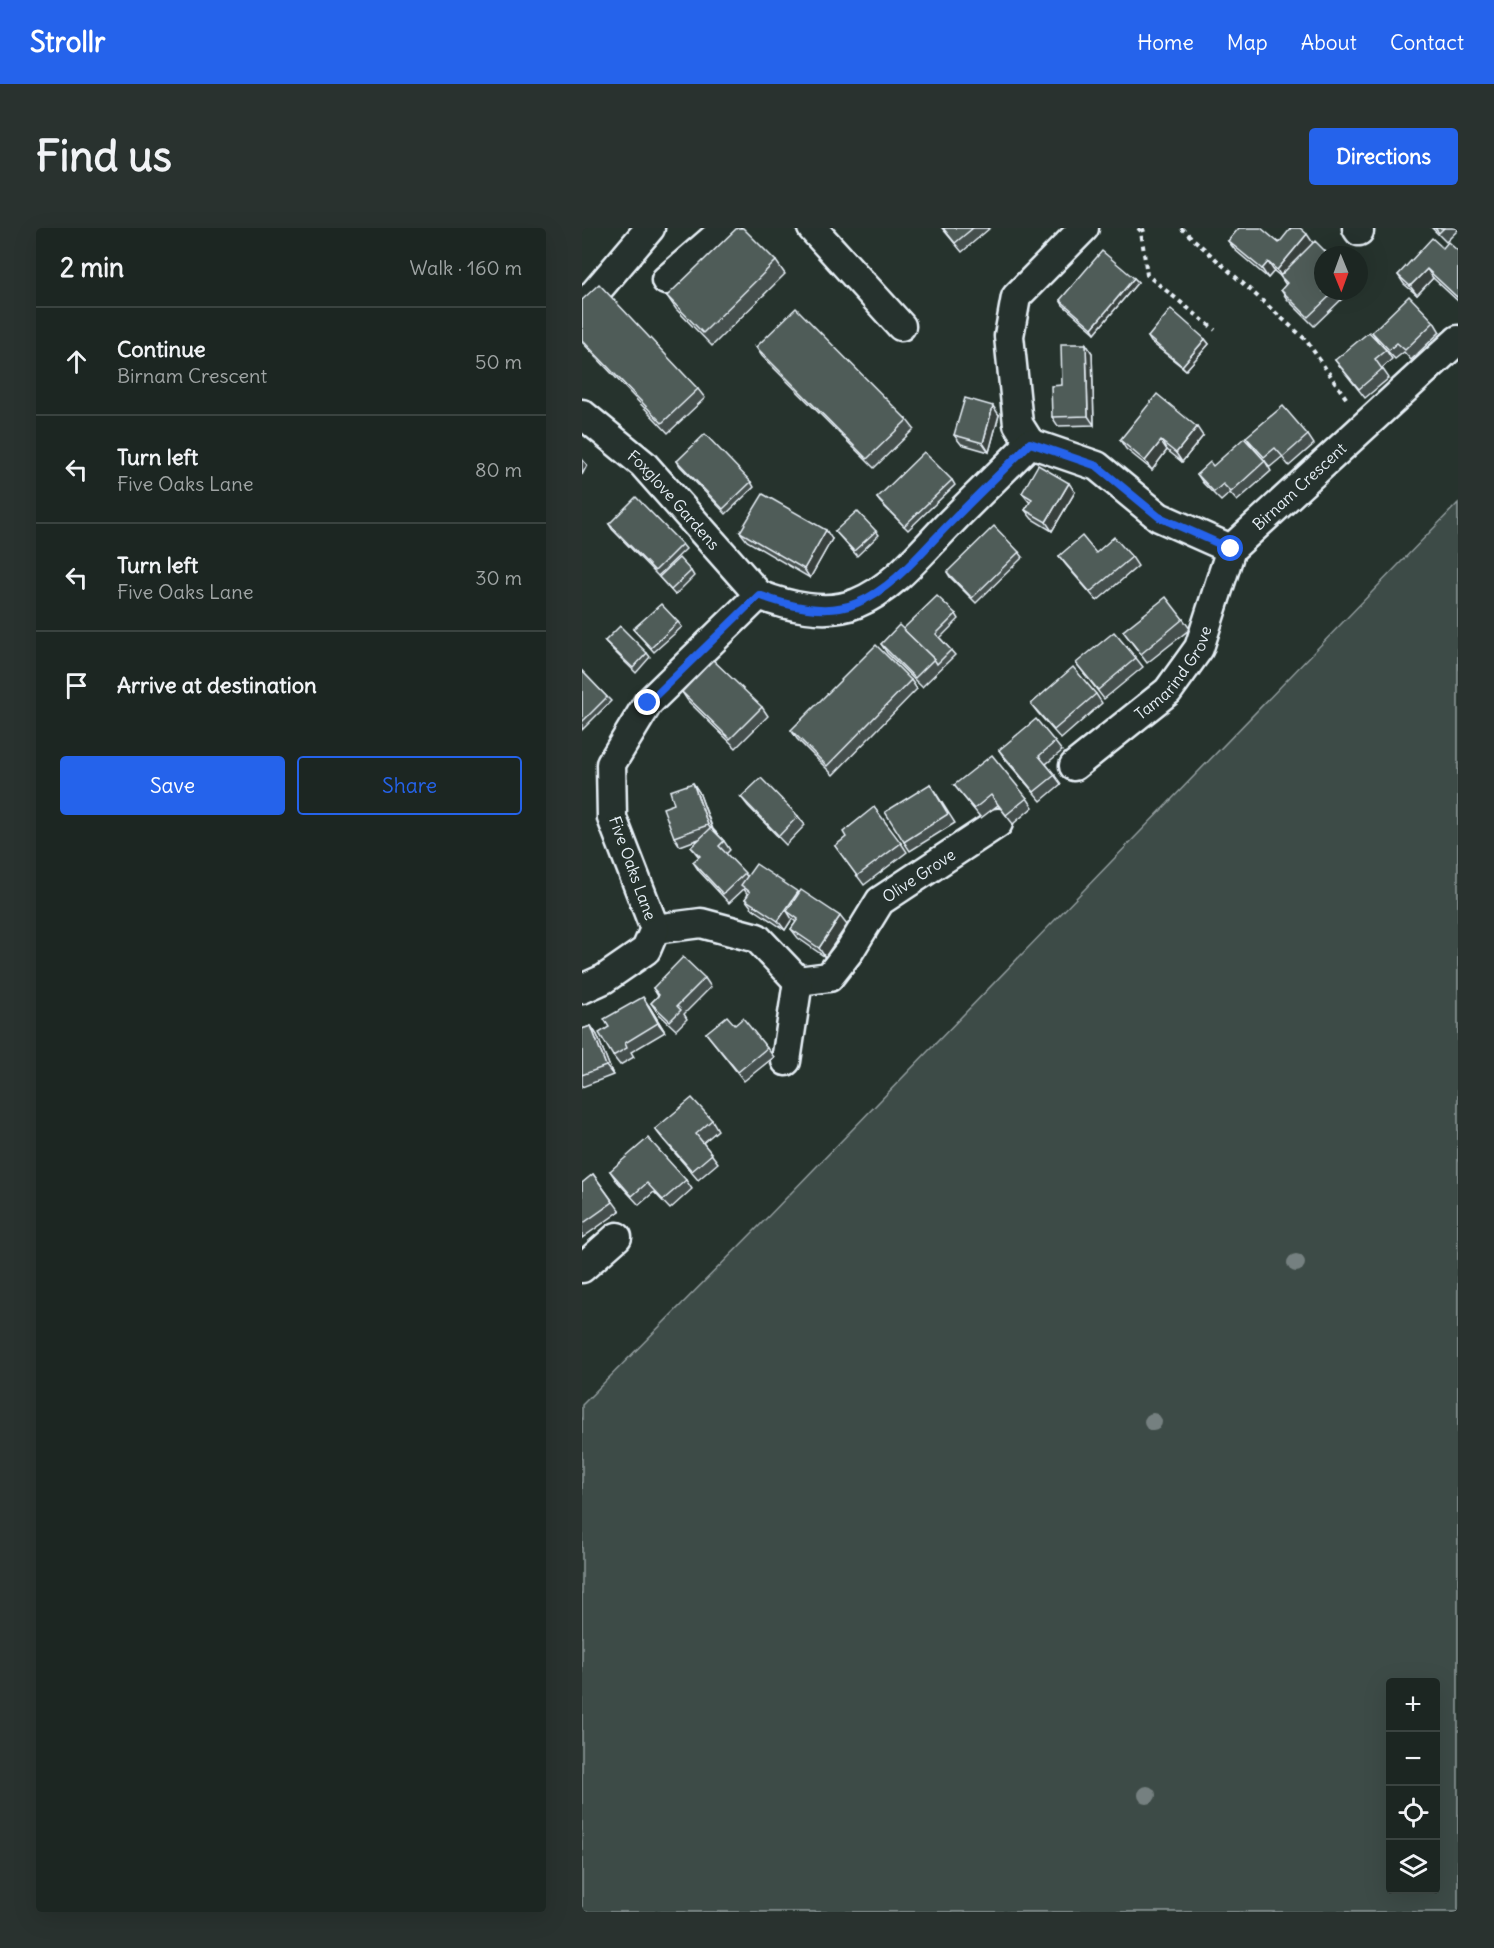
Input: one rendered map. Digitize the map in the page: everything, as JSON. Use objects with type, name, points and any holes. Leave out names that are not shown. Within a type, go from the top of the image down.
[{"type":"street","points":[[582,308],[650,228]]},
{"type":"street","points":[[666,280],[726,228]]},
{"type":"street","points":[[812,228],[901,326]]},
{"type":"street","points":[[1084,228],[1016,297],[1009,336],[1018,424],[1030,443],[1097,466],[1159,517],[1231,549]]},
{"type":"street","name":"Birnam Crescent","points":[[1231,549],[1458,340]]},
{"type":"street","name":"Foxglove Gardens","points":[[582,414],[643,464],[759,595]]},
{"type":"street","points":[[759,595],[774,601],[816,609],[855,604],[871,596],[916,559],[1030,443]]},
{"type":"street","name":"Tamarind Grove","points":[[1074,766],[1168,692],[1198,648],[1231,549]]},
{"type":"street","name":"Five Oaks Lane","points":[[582,989],[604,980],[646,950],[655,929],[612,818],[611,764],[648,703],[759,595]]},
{"type":"street","name":"Olive Grove","points":[[798,981],[829,976],[850,950],[880,901],[998,822]]},
{"type":"street","points":[[655,929],[701,923],[757,938],[798,981],[786,1061]]},
{"type":"street","points":[[582,1268],[617,1237]]},
{"type":"path","points":[[1149,228],[1139,230],[1147,275],[1215,330]]},
{"type":"path","points":[[1181,228],[1306,340],[1366,427]]},
{"type":"shaded area","points":[[1458,503],[1458,1912],[582,1912],[582,1405],[761,1224]]},
{"type":"building","points":[[737,228],[743,228],[776,261],[703,333],[667,296]]},
{"type":"building","points":[[943,228],[973,228],[955,243]]},
{"type":"building","points":[[1239,228],[1261,228],[1279,243],[1291,228],[1300,228],[1307,234],[1277,270],[1268,262],[1262,269],[1228,241]]},
{"type":"building","points":[[1432,238],[1443,248],[1448,242],[1458,251],[1457,297],[1427,269],[1410,286],[1398,275]]},
{"type":"building","points":[[1315,241],[1320,246],[1314,246],[1314,300],[1326,300],[1308,317],[1281,290],[1287,283],[1280,276]]},
{"type":"building","points":[[1102,251],[1134,278],[1092,328],[1060,300]]},
{"type":"building","points":[[599,284],[698,389],[662,423],[582,340],[582,300]]},
{"type":"building","points":[[1409,296],[1434,322],[1405,350],[1397,343],[1389,350],[1372,332]]},
{"type":"building","points":[[796,308],[907,420],[867,459],[756,347]]},
{"type":"building","points":[[1171,309],[1205,339],[1182,366],[1148,337]]},
{"type":"building","points":[[1369,332],[1386,350],[1375,359],[1382,369],[1359,389],[1335,360]]},
{"type":"building","points":[[1061,344],[1086,344],[1088,416],[1052,417],[1051,386],[1062,385]]},
{"type":"building","points":[[1157,394],[1197,427],[1176,453],[1161,441],[1145,461],[1120,440]]},
{"type":"building","points":[[965,398],[993,406],[983,443],[954,435]]},
{"type":"building","points":[[1283,406],[1308,435],[1283,457],[1275,448],[1264,457],[1246,437]]},
{"type":"building","points":[[705,434],[751,482],[723,509],[677,461]]},
{"type":"building","points":[[1244,438],[1265,461],[1231,492],[1223,484],[1214,492],[1197,474],[1210,462],[1213,466]]},
{"type":"building","points":[[924,452],[952,480],[904,526],[877,498]]},
{"type":"building","points":[[1038,465],[1069,483],[1046,522],[1025,510],[1032,499],[1022,493]]},
{"type":"building","points":[[763,494],[826,530],[804,569],[740,532]]},
{"type":"building","points":[[636,497],[682,544],[655,571],[609,524]]},
{"type":"building","points":[[857,511],[876,531],[854,551],[835,531]]},
{"type":"building","points":[[994,526],[1019,552],[972,598],[947,572]]},
{"type":"building","points":[[1082,536],[1096,553],[1114,537],[1132,557],[1090,592],[1059,556]]},
{"type":"building","points":[[679,558],[691,571],[671,590],[659,577]]},
{"type":"building","points":[[937,596],[956,614],[936,634],[951,650],[937,664],[903,629]]},
{"type":"building","points":[[1166,597],[1183,619],[1141,654],[1123,631]]},
{"type":"building","points":[[661,604],[678,622],[651,648],[633,629]]},
{"type":"building","points":[[899,625],[934,659],[915,678],[881,644]]},
{"type":"building","points":[[620,626],[647,653],[633,668],[605,641]]},
{"type":"building","points":[[1114,632],[1136,658],[1098,690],[1076,663]]},
{"type":"building","points":[[876,645],[911,680],[827,766],[791,730]]},
{"type":"building","points":[[713,660],[762,707],[730,739],[682,692]]},
{"type":"building","points":[[1073,667],[1096,694],[1054,730],[1031,704]]},
{"type":"building","points":[[582,671],[607,697],[582,722]]},
{"type":"building","points":[[1036,719],[1055,742],[1039,756],[1055,775],[1034,792],[999,750]]},
{"type":"building","points":[[992,755],[1027,798],[1006,815],[991,795],[974,809],[954,785]]},
{"type":"building","points":[[761,778],[798,816],[779,836],[741,797]]},
{"type":"building","points":[[693,783],[708,825],[674,837],[663,808],[674,804],[670,791]]},
{"type":"building","points":[[930,784],[948,814],[904,842],[885,812]]},
{"type":"building","points":[[874,807],[901,843],[857,876],[835,846],[846,837],[843,832]]},
{"type":"building","points":[[711,828],[724,841],[719,846],[745,873],[723,894],[693,862],[700,856],[691,847]]},
{"type":"building","points":[[756,864],[798,892],[778,921],[745,899],[750,892],[741,885]]},
{"type":"building","points":[[801,890],[840,916],[819,948],[791,929],[798,919],[787,911]]},
{"type":"building","points":[[683,957],[705,978],[677,1006],[681,1010],[670,1021],[651,1003],[659,995],[653,988]]},
{"type":"building","points":[[643,997],[658,1023],[625,1043],[627,1048],[613,1056],[599,1033],[609,1027],[604,1019]]},
{"type":"building","points":[[727,1016],[735,1025],[743,1018],[767,1048],[738,1072],[706,1033]]},
{"type":"building","points":[[591,1026],[606,1066],[582,1075],[582,1029]]},
{"type":"building","points":[[692,1098],[712,1120],[696,1134],[712,1154],[692,1171],[655,1129]]},
{"type":"building","points":[[648,1138],[686,1180],[663,1200],[647,1183],[632,1196],[610,1171]]},
{"type":"building","points":[[593,1174],[613,1202],[582,1224],[582,1183]]},
{"type":"route","points":[[648,703],[759,595],[774,601],[816,609],[855,604],[878,591],[916,559],[1030,443],[1097,466],[1159,517],[1231,549]]}]
